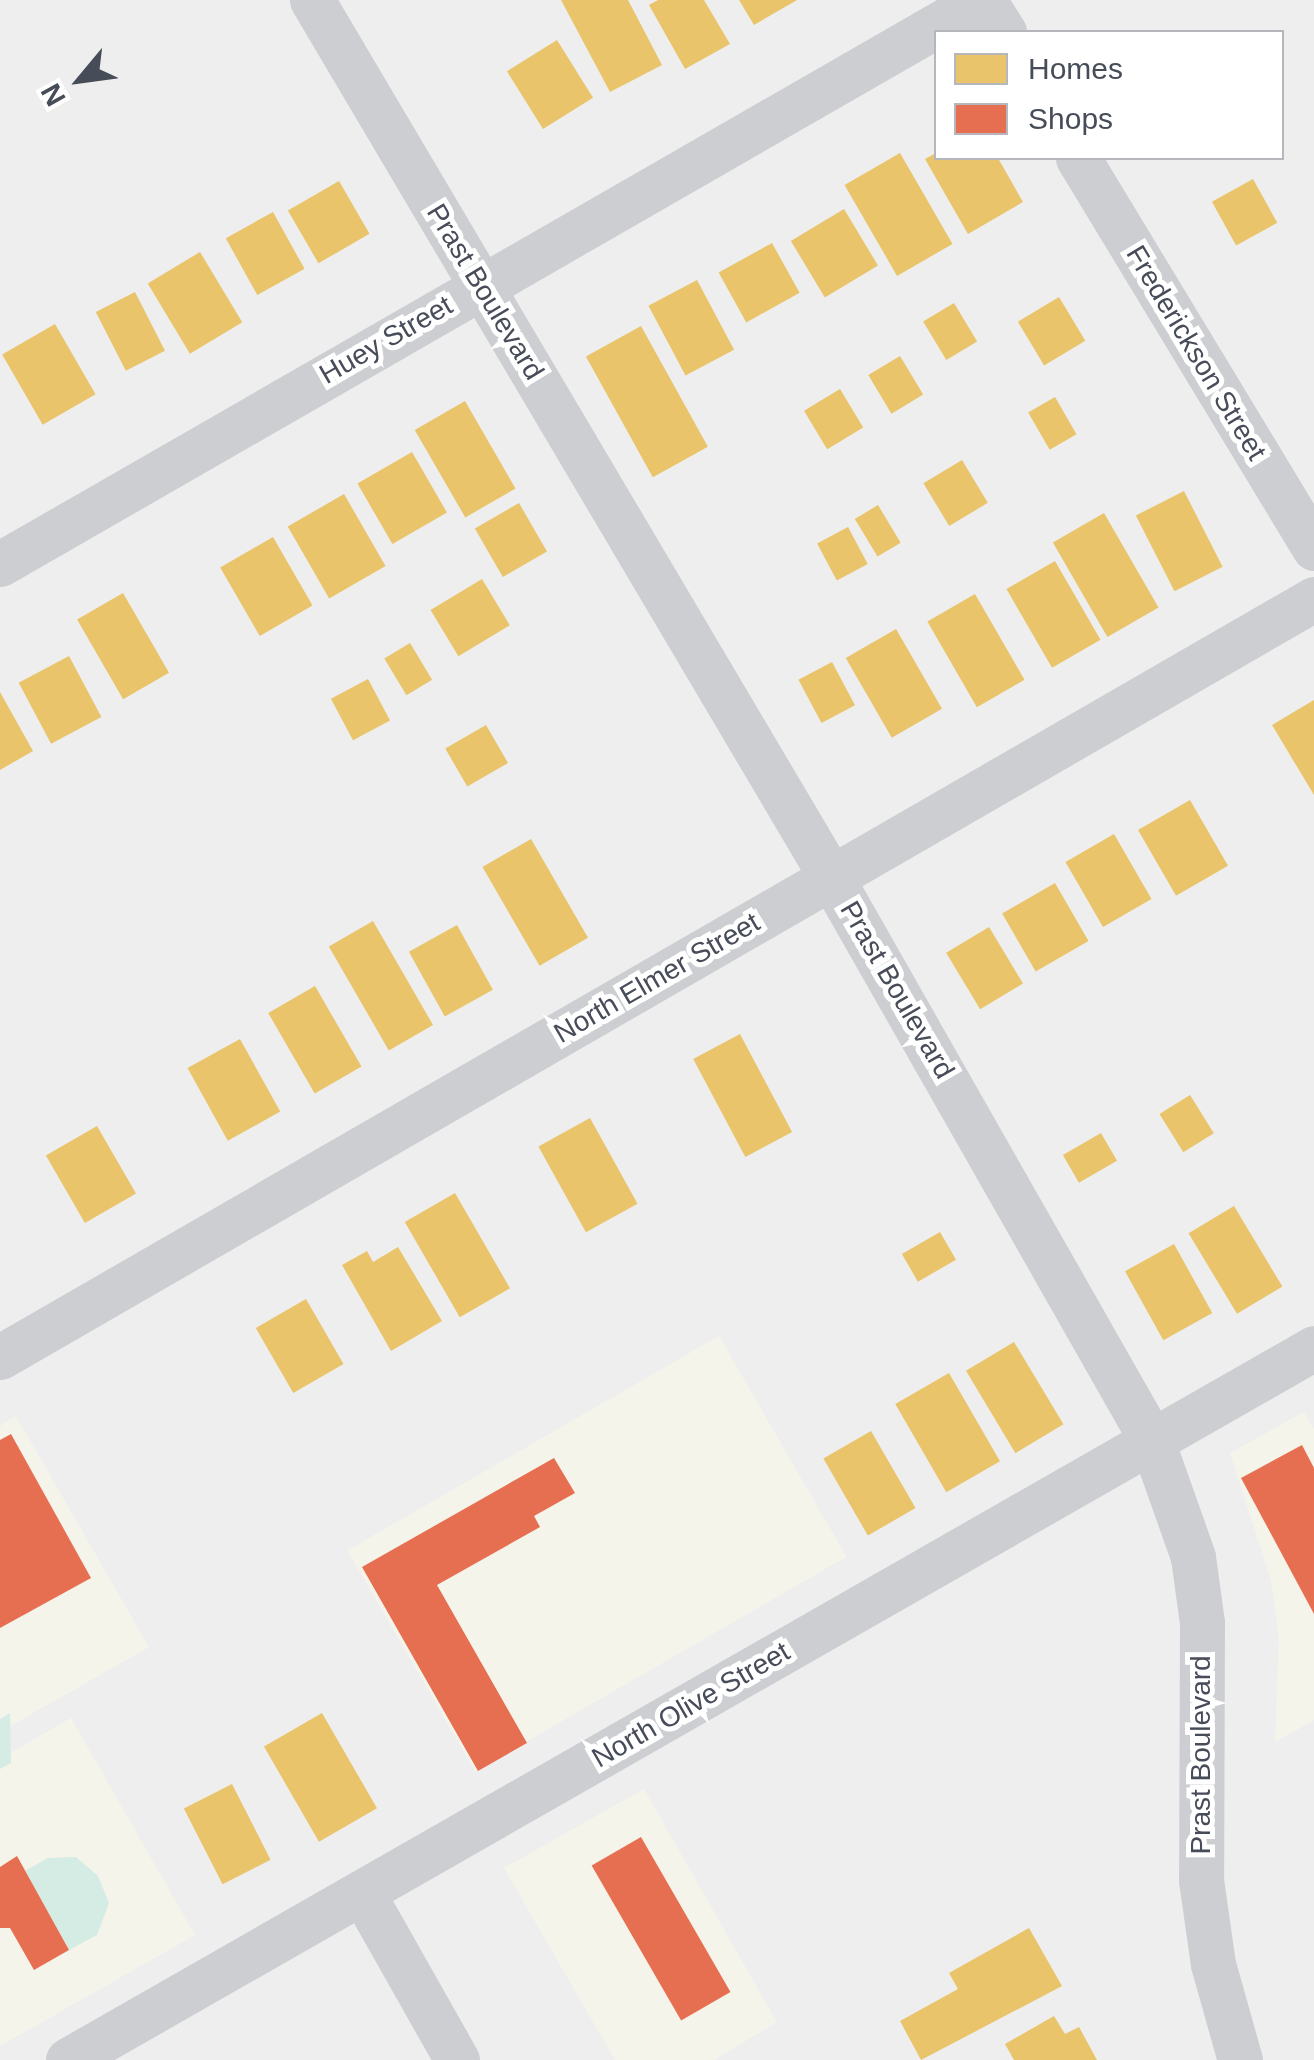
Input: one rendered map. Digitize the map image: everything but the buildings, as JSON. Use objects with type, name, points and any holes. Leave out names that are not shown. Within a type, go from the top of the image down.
[{"type":"street","name":"Prast Boulevard","points":[[312,0],[830,877],[1152,1441],[1195,1573],[1202,1623],[1201,1880],[1213,1964],[1240,2060]]},
{"type":"street","name":"Huey Street","points":[[0,564],[983,0]]},
{"type":"street","points":[[983,0],[1003,30]]},
{"type":"street","name":"Frederickson Street","points":[[1079,160],[1314,548]]},
{"type":"street","name":"North Elmer Street","points":[[0,1357],[1314,599]]},
{"type":"street","name":"North Olive Street","points":[[68,2060],[1314,1348]]},
{"type":"street","points":[[362,1892],[457,2060]]},
{"type":"shaded area","points":[[719,1336],[847,1557],[475,1771],[347,1550]]},
{"type":"shaded area","points":[[1304,1412],[1314,1429],[1314,1720],[1275,1742],[1279,1638],[1271,1580],[1230,1453]]},
{"type":"shaded area","points":[[16,1416],[149,1647],[0,1732],[0,1426]]},
{"type":"shaded area","points":[[71,1718],[195,1935],[0,2046],[0,1759]]},
{"type":"shaded area","points":[[644,1789],[777,2022],[714,2060],[615,2060],[504,1868]]},
{"type":"green space","points":[[10,1713],[11,1763],[0,1769],[0,1719]]},
{"type":"green space","points":[[76,1857],[98,1876],[109,1903],[97,1935],[69,1950],[25,1871],[48,1858]]}]
